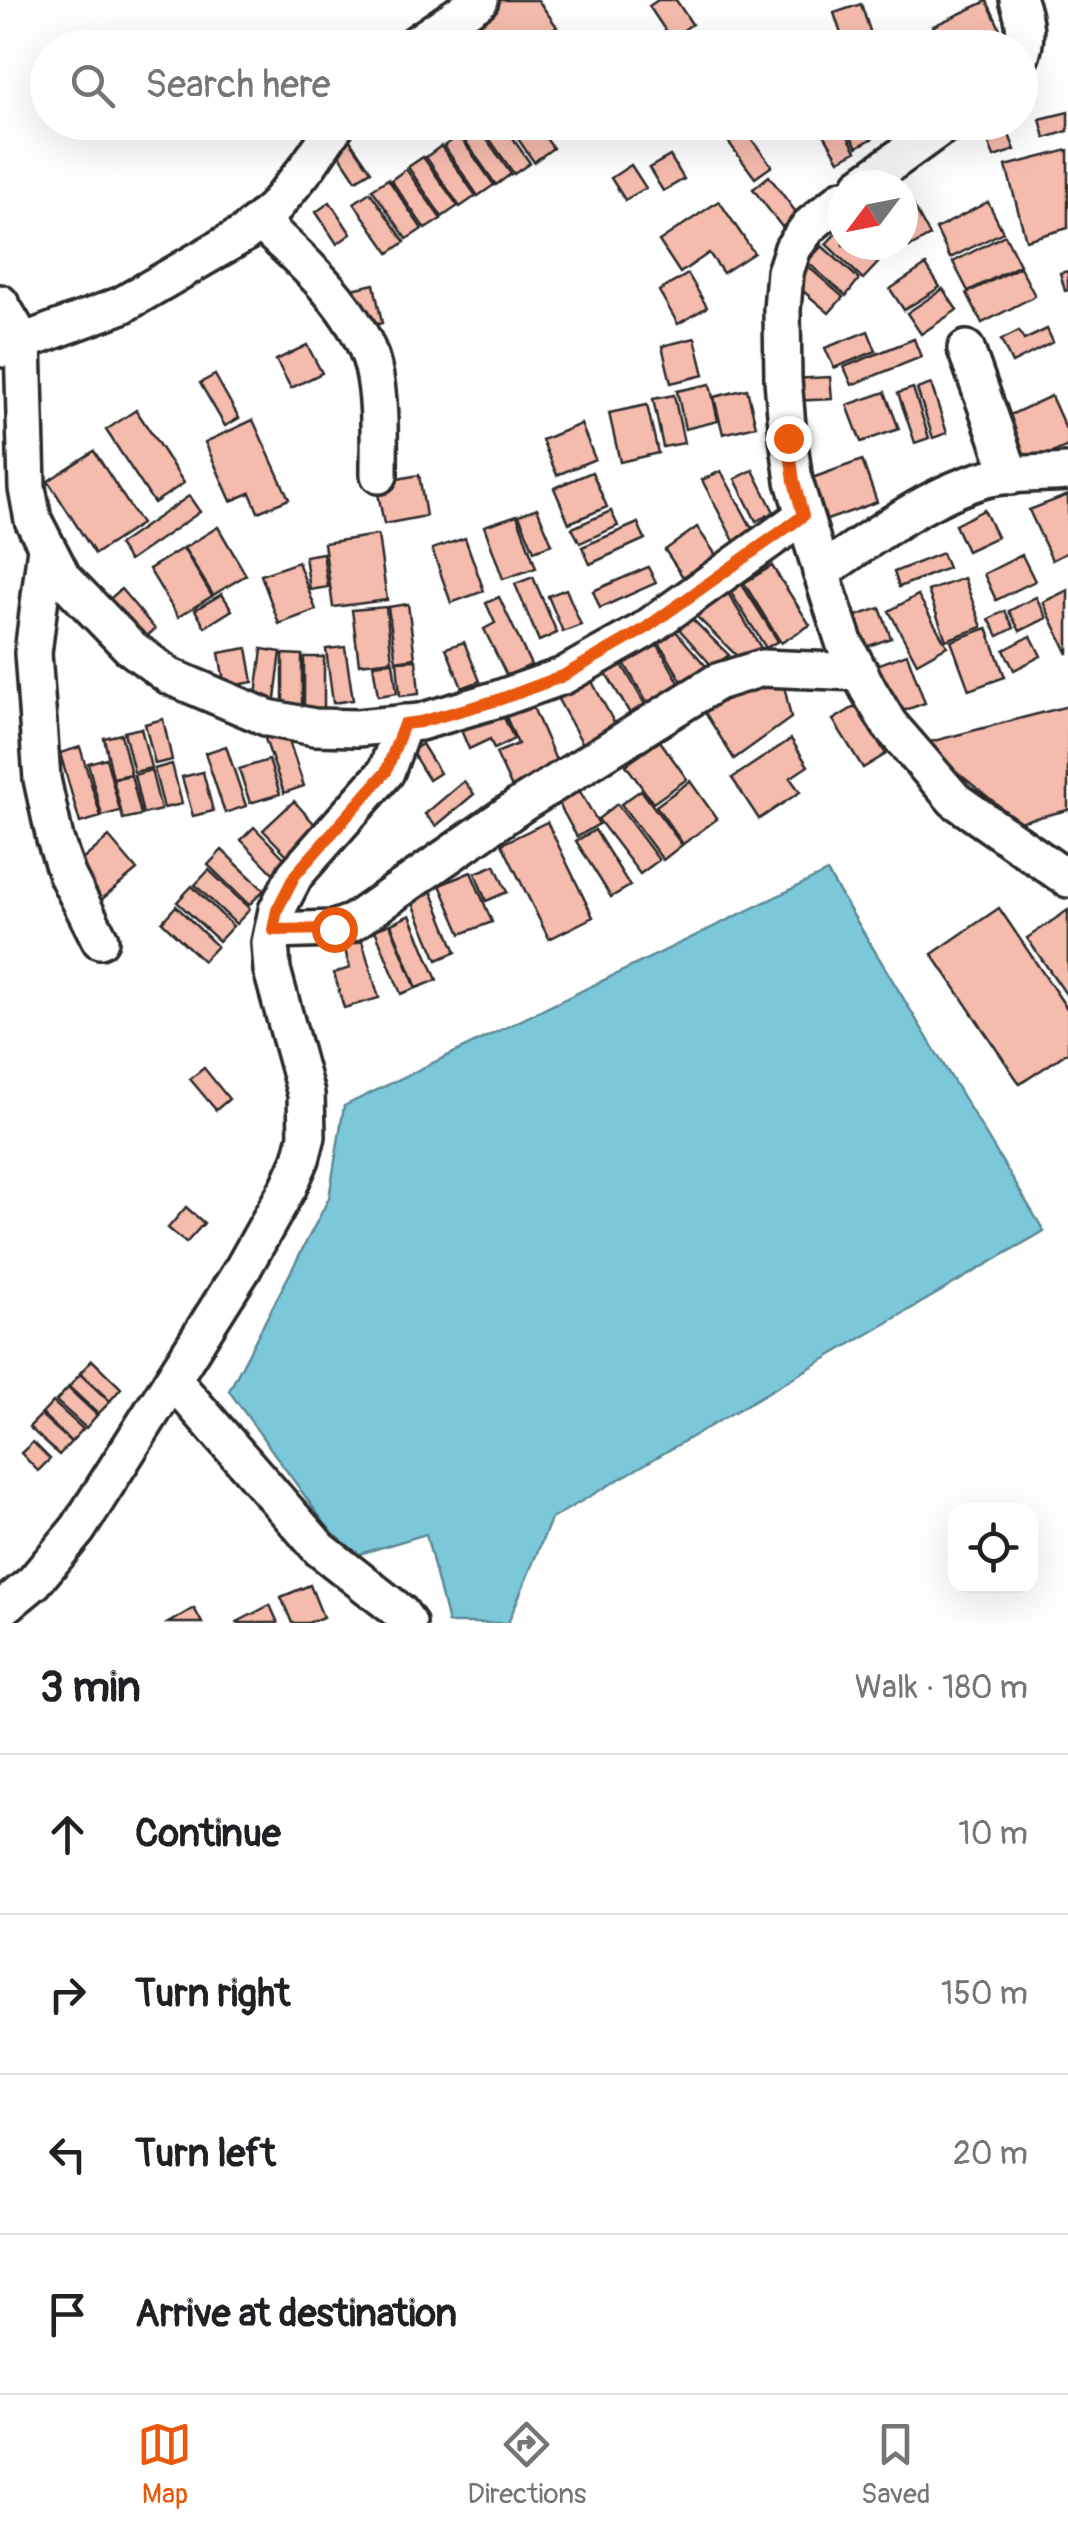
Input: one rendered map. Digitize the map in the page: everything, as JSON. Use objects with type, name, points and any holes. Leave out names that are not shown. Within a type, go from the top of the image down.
[{"type":"street","points":[[436,30],[480,0]]},
{"type":"street","points":[[1018,0],[1025,30]]},
{"type":"street","points":[[11,346],[122,305],[244,234],[260,222],[326,140]]},
{"type":"street","points":[[882,170],[923,140]]},
{"type":"street","points":[[828,210],[809,226],[793,248],[785,272],[783,380],[794,481],[844,642],[889,724],[955,800],[1068,880]]},
{"type":"street","points":[[260,222],[319,278],[348,316],[372,362],[379,476]]},
{"type":"street","points":[[0,303],[11,346],[33,520],[64,578],[102,622],[169,676],[268,718],[314,727],[358,728],[420,722],[563,676],[643,630],[803,516]]},
{"type":"street","points":[[966,349],[1011,476]]},
{"type":"street","points":[[821,572],[950,492],[992,478],[1068,472]]},
{"type":"street","points":[[46,548],[33,653],[42,779],[67,875],[100,940]]},
{"type":"street","points":[[273,930],[334,929],[353,922],[522,804],[717,682],[762,668],[860,672]]},
{"type":"street","points":[[0,1610],[34,1582],[78,1529],[242,1270],[301,1160],[307,1136],[306,1094],[272,970],[270,943],[277,910],[295,875],[386,772],[404,724]]},
{"type":"street","points":[[173,1380],[320,1549],[400,1612],[408,1623]]},
{"type":"water","points":[[827,872],[1044,1231],[551,1519],[508,1623],[448,1623],[426,1534],[349,1557],[229,1391],[329,1198],[344,1106]]},
{"type":"building","points":[[490,0],[538,0],[557,27],[486,30],[473,12]]},
{"type":"building","points":[[658,0],[676,0],[692,24],[684,30],[665,30],[649,6]]},
{"type":"building","points":[[987,1],[1001,30],[935,30],[933,26]]},
{"type":"building","points":[[861,4],[870,30],[840,30],[834,13]]},
{"type":"building","points":[[1068,112],[1068,131],[1045,138],[1040,119]]},
{"type":"building","points":[[350,140],[371,171],[356,180],[335,148]]},
{"type":"building","points":[[452,140],[462,140],[494,185],[478,196],[444,146]]},
{"type":"building","points":[[464,140],[487,140],[511,174],[496,185]]},
{"type":"building","points":[[490,140],[514,140],[530,163],[514,174]]},
{"type":"building","points":[[519,140],[547,140],[553,148],[534,162]]},
{"type":"building","points":[[727,140],[752,140],[772,166],[755,178]]},
{"type":"building","points":[[827,140],[850,140],[856,151],[839,160]]},
{"type":"building","points":[[987,140],[1011,140],[1015,150],[994,157]]},
{"type":"building","points":[[441,146],[476,196],[460,207],[426,157]]},
{"type":"building","points":[[1068,150],[1068,228],[1026,240],[1006,166]]},
{"type":"building","points":[[670,156],[684,179],[663,191],[649,168]]},
{"type":"building","points":[[423,157],[458,206],[442,217],[408,167]]},
{"type":"building","points":[[631,165],[646,188],[625,200],[611,178]]},
{"type":"building","points":[[406,169],[441,219],[425,229],[391,180]]},
{"type":"building","points":[[769,176],[798,215],[782,227],[753,189]]},
{"type":"building","points":[[388,179],[422,229],[407,239],[372,189]]},
{"type":"building","points":[[370,192],[405,242],[389,253],[354,203]]},
{"type":"building","points":[[719,201],[754,253],[723,273],[709,253],[680,273],[659,241]]},
{"type":"building","points":[[330,202],[351,234],[337,244],[316,212]]},
{"type":"building","points":[[988,202],[1003,232],[950,258],[936,229]]},
{"type":"building","points":[[918,214],[930,236],[918,243]]},
{"type":"building","points":[[1005,235],[1020,265],[968,291],[953,262]]},
{"type":"building","points":[[822,246],[828,251],[828,260],[838,260],[859,279],[846,296],[807,262]]},
{"type":"building","points":[[843,260],[875,260],[878,263],[863,279]]},
{"type":"building","points":[[804,263],[843,297],[829,313],[790,280]]},
{"type":"building","points":[[926,265],[940,287],[904,310],[890,289]]},
{"type":"building","points":[[1020,267],[1035,296],[982,323],[967,293]]},
{"type":"building","points":[[1068,271],[1068,290],[1065,291],[1060,273]]},
{"type":"building","points":[[688,274],[707,307],[678,324],[659,291]]},
{"type":"building","points":[[374,284],[382,323],[361,328],[352,289]]},
{"type":"building","points":[[943,289],[957,310],[921,334],[907,313]]},
{"type":"building","points":[[1047,329],[1053,342],[1012,363],[1001,340],[1019,331],[1024,340]]},
{"type":"building","points":[[868,331],[876,351],[834,368],[825,348]]},
{"type":"building","points":[[695,338],[704,375],[671,383],[662,346]]},
{"type":"building","points":[[914,339],[921,357],[852,385],[844,367]]},
{"type":"building","points":[[307,345],[322,373],[291,388],[276,360]]},
{"type":"building","points":[[215,375],[239,418],[225,426],[200,383]]},
{"type":"building","points":[[830,377],[832,399],[792,401],[791,379]]},
{"type":"building","points":[[710,384],[718,421],[685,429],[677,391]]},
{"type":"building","points":[[931,384],[947,433],[933,438],[917,389]]},
{"type":"building","points":[[913,388],[929,438],[915,443],[898,393]]},
{"type":"building","points":[[747,389],[756,426],[723,434],[714,397]]},
{"type":"building","points":[[885,392],[899,429],[861,442],[847,405]]},
{"type":"building","points":[[674,395],[684,443],[663,447],[653,399]]},
{"type":"building","points":[[1051,396],[1068,434],[1068,446],[1018,469],[997,421]]},
{"type":"building","points":[[647,405],[658,453],[620,462],[609,413]]},
{"type":"building","points":[[136,410],[184,483],[154,503],[106,430]]},
{"type":"building","points":[[253,420],[289,499],[258,512],[250,493],[231,501],[205,442]]},
{"type":"building","points":[[581,424],[595,459],[557,475],[542,440]]},
{"type":"building","points":[[94,451],[141,524],[95,554],[48,481]]},
{"type":"building","points":[[862,460],[877,502],[816,524],[810,471],[812,478]]},
{"type":"building","points":[[753,470],[774,512],[756,521],[735,479]]},
{"type":"building","points":[[721,471],[755,534],[735,543],[702,480]]},
{"type":"building","points":[[592,472],[607,507],[569,523],[554,488]]},
{"type":"building","points":[[419,475],[426,516],[384,524],[376,483]]},
{"type":"building","points":[[1068,495],[1068,552],[1052,560],[1029,510]]},
{"type":"building","points":[[189,496],[200,512],[129,561],[118,545]]},
{"type":"building","points":[[537,508],[552,544],[534,551],[519,515]]},
{"type":"building","points":[[984,510],[997,537],[967,551],[955,525]]},
{"type":"building","points":[[611,511],[618,526],[580,543],[572,528]]},
{"type":"building","points":[[517,515],[536,568],[503,579],[484,526]]},
{"type":"building","points":[[638,523],[645,539],[590,564],[582,547]]},
{"type":"building","points":[[218,527],[246,575],[213,595],[184,548]]},
{"type":"building","points":[[697,527],[716,555],[683,577],[665,550]]},
{"type":"building","points":[[378,535],[387,600],[333,607],[324,543]]},
{"type":"building","points":[[465,538],[484,591],[451,603],[432,549]]},
{"type":"building","points":[[183,548],[212,596],[178,617],[149,569]]},
{"type":"building","points":[[323,553],[328,587],[310,590],[305,556]]},
{"type":"building","points":[[942,553],[948,568],[899,587],[894,572]]},
{"type":"building","points":[[1022,555],[1035,581],[996,600],[984,574]]},
{"type":"building","points":[[298,562],[316,610],[279,624],[261,575]]},
{"type":"building","points":[[772,566],[810,625],[781,643],[744,583]]},
{"type":"building","points":[[648,567],[656,583],[600,608],[593,591]]},
{"type":"building","points":[[533,577],[557,633],[539,641],[515,584]]},
{"type":"building","points":[[964,578],[982,627],[946,640],[928,591]]},
{"type":"building","points":[[741,583],[778,641],[766,648],[729,590]]},
{"type":"building","points":[[121,589],[155,629],[138,644],[103,605]]},
{"type":"building","points":[[566,589],[581,625],[563,632],[548,596]]},
{"type":"building","points":[[1068,590],[1068,654],[1043,602]]},
{"type":"building","points":[[728,593],[764,653],[744,663],[694,614]]},
{"type":"building","points":[[222,594],[232,610],[205,627],[195,610]]},
{"type":"building","points":[[918,595],[947,646],[917,663],[889,611]]},
{"type":"building","points":[[499,597],[531,665],[507,676],[484,629],[495,623],[486,603]]},
{"type":"building","points":[[1036,597],[1047,618],[1020,631],[1009,611]]},
{"type":"building","points":[[408,604],[415,658],[396,661],[388,607]]},
{"type":"building","points":[[386,607],[392,660],[359,664],[352,610]]},
{"type":"building","points":[[880,608],[891,638],[855,651],[844,620]]},
{"type":"building","points":[[683,610],[729,655],[713,667],[671,620]]},
{"type":"building","points":[[1005,611],[1014,628],[998,636],[989,619]]},
{"type":"building","points":[[668,622],[710,671],[684,685],[654,634]]},
{"type":"building","points":[[987,628],[1005,677],[969,690],[951,641]]},
{"type":"building","points":[[653,636],[682,688],[649,706],[619,654]]},
{"type":"building","points":[[1031,636],[1041,656],[1014,670],[1004,650]]},
{"type":"building","points":[[464,642],[480,681],[462,688],[446,648]]},
{"type":"building","points":[[345,647],[353,700],[333,703],[326,649]]},
{"type":"building","points":[[247,648],[253,682],[225,687],[219,653]]},
{"type":"building","points":[[262,649],[281,652],[274,706],[255,703]]},
{"type":"building","points":[[283,654],[302,655],[302,709],[283,709]]},
{"type":"building","points":[[907,654],[925,703],[889,716],[871,667]]},
{"type":"building","points":[[617,656],[647,708],[632,717],[601,665]]},
{"type":"building","points":[[304,657],[324,657],[324,711],[304,711]]},
{"type":"building","points":[[416,660],[419,694],[400,696],[397,661]]},
{"type":"building","points":[[393,662],[397,693],[378,696],[373,664]]},
{"type":"building","points":[[589,676],[617,728],[584,746],[555,694]]},
{"type":"building","points":[[784,685],[791,718],[734,759],[704,711],[739,691]]},
{"type":"building","points":[[529,698],[559,767],[512,788],[496,753],[518,744],[503,710]]},
{"type":"building","points":[[498,705],[514,739],[494,749],[490,739],[469,749],[458,723]]},
{"type":"building","points":[[856,706],[886,754],[863,768],[833,720]]},
{"type":"building","points":[[1068,706],[1068,810],[1019,822],[922,744]]},
{"type":"building","points":[[163,719],[172,760],[155,764],[145,724]]},
{"type":"building","points":[[284,726],[304,786],[284,793],[263,733]]},
{"type":"building","points":[[141,728],[151,768],[134,772],[124,732]]},
{"type":"building","points":[[121,734],[131,774],[113,778],[104,738]]},
{"type":"building","points":[[791,739],[808,766],[790,778],[800,792],[759,819],[732,778]]},
{"type":"building","points":[[660,741],[687,779],[653,803],[626,765]]},
{"type":"building","points":[[422,744],[440,773],[429,780],[411,751]]},
{"type":"building","points":[[226,746],[246,806],[225,813],[205,753]]},
{"type":"building","points":[[80,747],[101,817],[80,823],[60,753]]},
{"type":"building","points":[[106,758],[120,811],[102,816],[88,763]]},
{"type":"building","points":[[269,760],[280,794],[250,803],[239,769]]},
{"type":"building","points":[[172,764],[182,804],[164,808],[154,769]]},
{"type":"building","points":[[151,770],[161,810],[143,814],[134,775]]},
{"type":"building","points":[[203,772],[213,811],[193,816],[182,777]]},
{"type":"building","points":[[131,775],[141,815],[123,819],[113,779]]},
{"type":"building","points":[[464,781],[474,794],[436,826],[425,814]]},
{"type":"building","points":[[690,781],[717,819],[683,844],[656,806]]},
{"type":"building","points":[[572,784],[599,824],[577,837],[554,795]]},
{"type":"building","points":[[641,790],[682,845],[663,860],[621,804]]},
{"type":"building","points":[[294,801],[318,828],[288,856],[263,830]]},
{"type":"building","points":[[617,804],[659,860],[640,874],[598,819]]},
{"type":"building","points":[[547,822],[593,917],[549,939],[502,844]]},
{"type":"building","points":[[254,827],[286,860],[273,873],[241,840]]},
{"type":"building","points":[[595,830],[630,886],[611,897],[576,841]]},
{"type":"building","points":[[109,837],[137,870],[101,900],[74,867]]},
{"type":"building","points":[[222,850],[264,890],[249,905],[208,865]]},
{"type":"building","points":[[495,865],[507,892],[486,901],[475,873]]},
{"type":"building","points":[[209,870],[250,909],[236,924],[195,885]]},
{"type":"building","points":[[471,872],[492,922],[461,934],[440,885]]},
{"type":"building","points":[[192,886],[233,926],[219,941],[177,902]]},
{"type":"building","points":[[430,888],[456,952],[437,960],[410,896]]},
{"type":"building","points":[[176,906],[217,946],[203,961],[162,922]]},
{"type":"building","points":[[999,908],[1068,1010],[1068,1052],[1020,1084],[932,954]]},
{"type":"building","points":[[1068,910],[1068,997],[1027,938]]},
{"type":"building","points":[[410,915],[437,980],[417,988],[391,924]]},
{"type":"building","points":[[390,924],[416,988],[401,994],[375,930]]},
{"type":"building","points":[[362,941],[379,998],[344,1008],[334,973],[350,968],[344,946]]},
{"type":"building","points":[[204,1068],[229,1099],[216,1110],[190,1079]]},
{"type":"building","points":[[186,1207],[204,1223],[186,1243],[168,1228]]},
{"type":"building","points":[[92,1360],[121,1388],[110,1401],[80,1373]]},
{"type":"building","points":[[80,1374],[110,1402],[98,1414],[69,1387]]},
{"type":"building","points":[[68,1388],[97,1415],[86,1428],[56,1401]]},
{"type":"building","points":[[53,1402],[83,1429],[71,1442],[42,1414]]},
{"type":"building","points":[[41,1415],[71,1442],[59,1455],[29,1427]]},
{"type":"building","points":[[33,1442],[50,1459],[38,1471],[21,1453]]},
{"type":"building","points":[[310,1585],[323,1617],[308,1623],[292,1623],[281,1597]]},
{"type":"building","points":[[270,1605],[278,1623],[235,1623]]},
{"type":"building","points":[[194,1608],[202,1623],[168,1623]]},
{"type":"route","points":[[334,929],[273,930],[277,910],[295,875],[386,772],[404,724],[498,700],[563,676],[643,630],[803,516],[788,438]]}]
